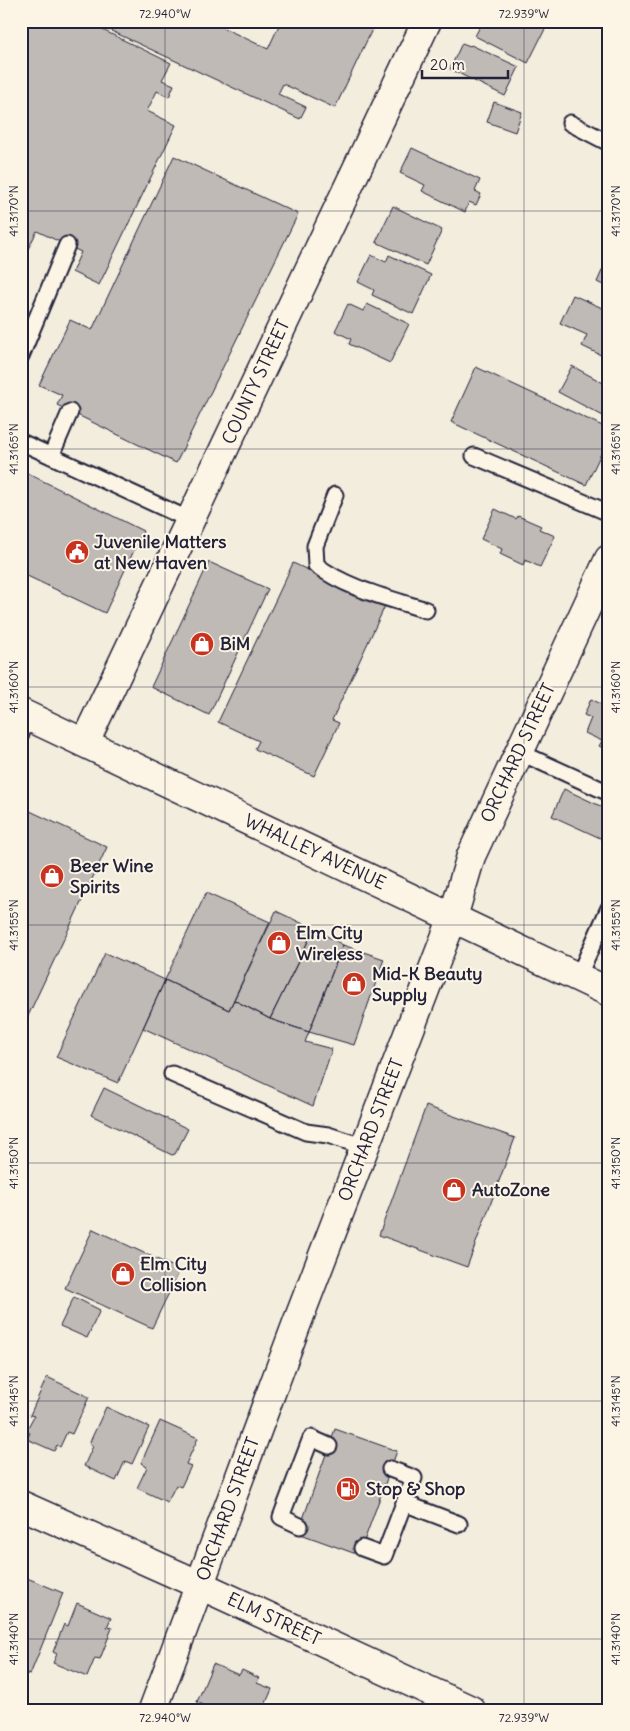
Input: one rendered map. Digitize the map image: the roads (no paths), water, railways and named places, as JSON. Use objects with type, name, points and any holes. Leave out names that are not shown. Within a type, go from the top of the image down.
[{"type":"main road","name":"COUNTY STREET","points":[[85,742],[427,21]]},
{"type":"main road","name":"ORCHARD STREET","points":[[153,1710],[365,1146],[453,918],[471,856],[609,559]]},
{"type":"main road","name":"WHALLEY AVENUE","points":[[24,721],[85,742],[609,992]]},
{"type":"main road","name":"ELM STREET","points":[[21,1505],[471,1710]]},
{"type":"lane","points":[[570,123],[609,143]]},
{"type":"lane","points":[[21,356],[67,246]]},
{"type":"lane","points":[[51,456],[70,412]]},
{"type":"lane","points":[[21,442],[190,520]]},
{"type":"lane","points":[[474,456],[609,513]]},
{"type":"lane","points":[[336,494],[315,546],[316,565],[328,574],[352,586],[426,610]]},
{"type":"lane","points":[[519,752],[609,793]]},
{"type":"lane","points":[[578,978],[609,908]]},
{"type":"lane","points":[[172,1074],[306,1132],[328,1135],[365,1146]]},
{"type":"lane","points":[[300,1526],[280,1516],[311,1438],[329,1446]]},
{"type":"lane","points":[[362,1548],[384,1556],[414,1478],[390,1469]]},
{"type":"lane","points":[[404,1503],[459,1524]]},
{"type":"place","name":"Juvenile Matters at New Haven","points":[[77,552]]},
{"type":"place","name":"BiM","points":[[202,644]]},
{"type":"place","name":"Beer Wine Spirits","points":[[52,876]]},
{"type":"place","name":"Elm City Wireless","points":[[279,943]]},
{"type":"place","name":"Mid-K Beauty Supply","points":[[354,984]]},
{"type":"place","name":"AutoZone","points":[[454,1190]]},
{"type":"place","name":"Elm City Collision","points":[[123,1274]]},
{"type":"place","name":"Stop & Shop","points":[[348,1489]]}]
